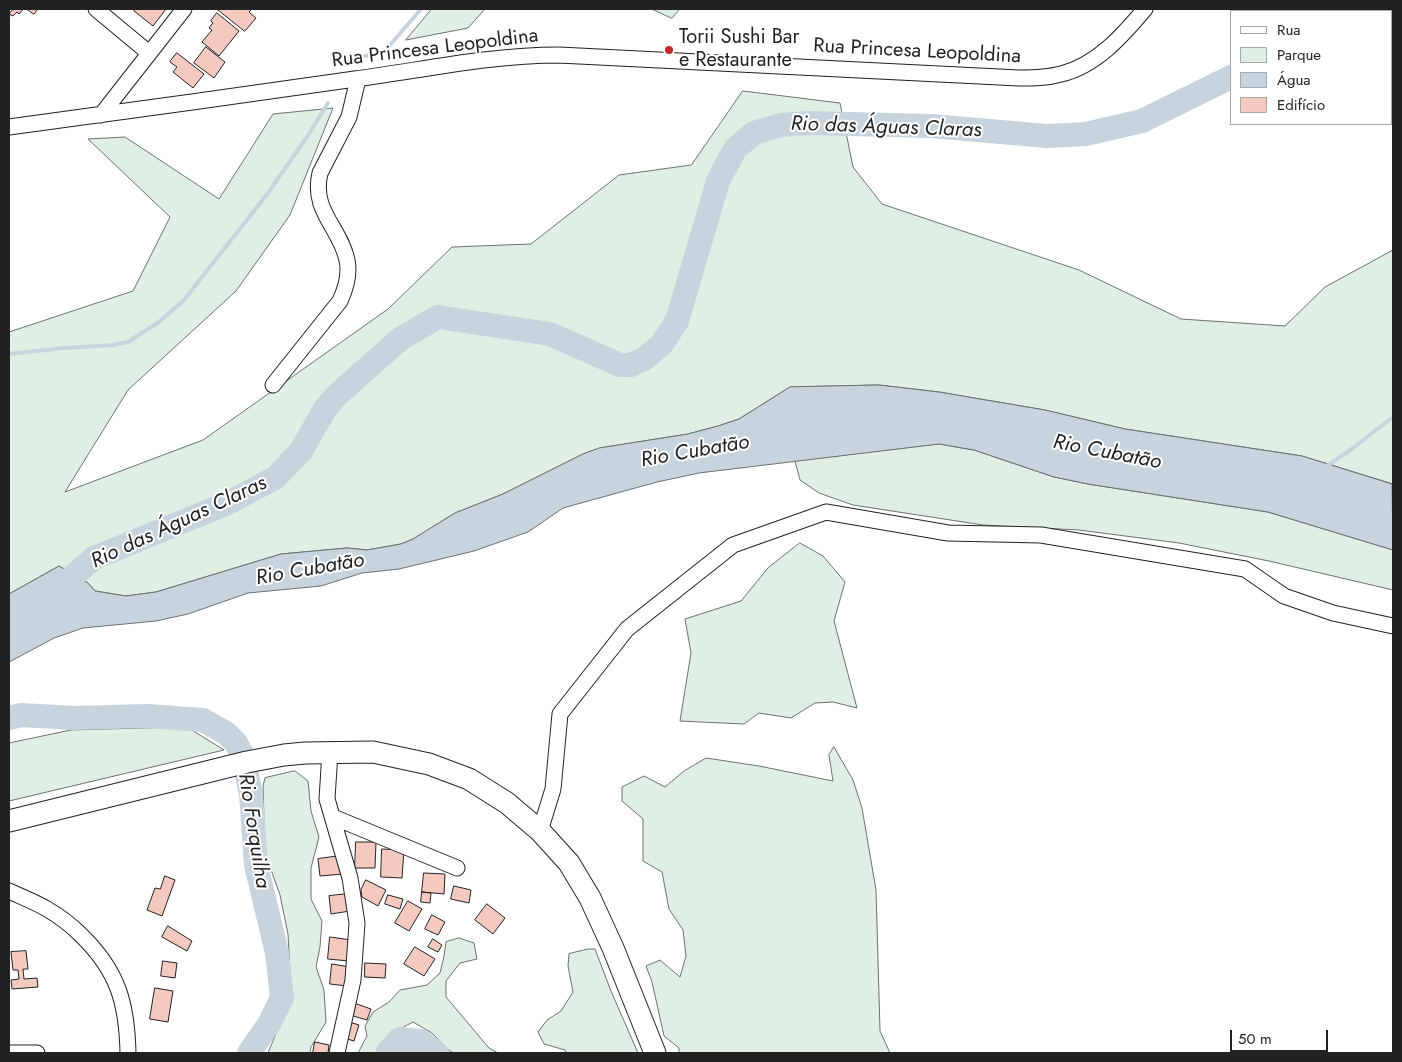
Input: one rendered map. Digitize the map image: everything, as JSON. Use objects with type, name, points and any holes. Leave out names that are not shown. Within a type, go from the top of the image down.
[{"type":"highway","points":[[9,821],[246,762],[284,755],[373,752],[429,764],[469,779],[507,803],[540,831],[569,863],[590,898],[614,948],[655,1053]]},
{"type":"street","points":[[96,9],[150,53]]},
{"type":"street","points":[[101,115],[184,9]]},
{"type":"street","name":"Rua Princesa Leopoldina","points":[[9,127],[527,55],[558,54],[1019,78],[1048,77],[1075,70],[1100,54],[1122,35],[1145,9]]},
{"type":"street","points":[[273,384],[340,301],[345,291],[348,271],[347,260],[344,250],[320,202],[318,183],[320,174],[349,117],[358,78]]},
{"type":"street","points":[[540,831],[553,789],[560,714],[627,629],[733,545],[826,512],[948,533],[1041,535],[1245,569],[1284,596],[1333,613],[1393,626]]},
{"type":"street","points":[[330,752],[327,799],[350,878],[357,923],[353,980],[337,1053]]},
{"type":"street","points":[[333,816],[457,868]]},
{"type":"street","points":[[9,891],[46,908],[59,917],[79,933],[104,960],[120,994],[128,1037],[128,1053]]},
{"type":"street","points":[[9,1052],[37,1053]]},
{"type":"green space","points":[[432,9],[485,9],[468,28],[406,40]]},
{"type":"green space","points":[[652,9],[680,9],[672,18]]},
{"type":"green space","points":[[743,91],[840,103],[853,167],[882,204],[1079,270],[1181,319],[1285,326],[1325,287],[1393,250],[1393,484],[1302,456],[1125,429],[1045,410],[939,392],[879,385],[790,387],[739,419],[718,426],[688,434],[600,448],[583,454],[503,494],[455,513],[413,539],[401,544],[367,550],[347,548],[281,554],[156,592],[126,596],[95,591],[88,583],[59,566],[9,594],[9,332],[133,291],[170,217],[88,139],[125,137],[219,199],[273,114],[333,108],[290,215],[236,291],[128,390],[65,492],[203,440],[388,309],[452,247],[531,244],[619,175],[691,165]]},
{"type":"green space","points":[[939,444],[974,450],[1054,477],[1268,512],[1393,550],[1393,590],[1269,561],[1179,543],[1079,530],[983,525],[853,505],[819,493],[800,480],[795,461]]},
{"type":"green space","points":[[800,543],[823,556],[845,582],[834,621],[857,708],[833,702],[815,703],[791,718],[759,713],[744,724],[680,721],[691,653],[685,619],[741,601],[768,568]]},
{"type":"green space","points":[[187,727],[224,750],[9,801],[9,743],[71,730]]},
{"type":"green space","points":[[834,747],[853,780],[862,808],[876,890],[880,1031],[890,1053],[679,1053],[679,1048],[664,1036],[652,982],[646,966],[660,960],[680,977],[686,956],[683,930],[669,909],[662,872],[643,861],[643,819],[622,801],[622,787],[644,776],[665,787],[684,771],[706,758],[759,766],[833,781],[829,755]]},
{"type":"green space","points":[[295,771],[308,781],[311,811],[319,837],[311,868],[311,899],[322,921],[316,967],[324,990],[326,1022],[311,1047],[310,1053],[268,1053],[279,1026],[287,1013],[291,993],[288,934],[280,895],[265,853],[263,786],[265,778]]},
{"type":"green space","points":[[459,938],[474,943],[477,959],[460,963],[446,981],[446,997],[489,1048],[498,1053],[454,1053],[448,1050],[432,1033],[413,1022],[394,1034],[382,1053],[358,1053],[367,1036],[365,1026],[373,1012],[389,1002],[400,990],[427,985],[440,973],[446,942]]},
{"type":"green space","points":[[595,949],[638,1053],[566,1053],[565,1050],[544,1044],[538,1032],[547,1020],[561,1011],[573,992],[568,966],[569,954]]},
{"type":"water","name":"Rio Cubatão","points":[[879,385],[939,392],[1045,410],[1125,429],[1302,456],[1392,484],[1393,550],[1268,512],[1054,477],[974,450],[939,444],[699,473],[657,482],[563,508],[528,532],[474,551],[399,569],[362,573],[321,586],[248,593],[188,614],[156,621],[83,628],[54,638],[9,662],[9,594],[59,566],[88,583],[95,591],[126,596],[156,592],[281,554],[347,548],[367,550],[401,544],[413,539],[455,513],[503,494],[583,454],[599,448],[688,434],[718,426],[739,419],[790,387]]},
{"type":"building","points":[[14,9],[23,9],[19,14],[17,12],[13,16],[9,14]]},
{"type":"building","points":[[27,9],[38,9],[34,14]]},
{"type":"building","points":[[136,9],[166,9],[153,26],[134,11]]},
{"type":"building","points":[[217,9],[250,9],[249,12],[256,18],[245,31]]},
{"type":"building","points":[[217,13],[239,31],[219,56],[202,42],[212,30],[209,28],[213,23],[211,21]]},
{"type":"building","points":[[206,47],[225,62],[214,78],[194,63]]},
{"type":"building","points":[[177,53],[204,74],[193,88],[173,72],[177,67],[170,62]]},
{"type":"building","points":[[356,842],[376,842],[375,868],[355,868]]},
{"type":"building","points":[[382,849],[404,850],[402,878],[381,877]]},
{"type":"building","points":[[340,856],[343,874],[320,876],[318,859]]},
{"type":"building","points":[[424,873],[445,874],[444,894],[422,892]]},
{"type":"building","points":[[165,876],[175,880],[162,916],[147,910],[155,888],[160,889]]},
{"type":"building","points":[[366,880],[386,890],[378,906],[362,897],[361,890]]},
{"type":"building","points":[[454,886],[471,890],[469,903],[451,899]]},
{"type":"building","points":[[422,892],[431,893],[430,903],[421,902]]},
{"type":"building","points":[[348,894],[350,911],[331,914],[329,896]]},
{"type":"building","points":[[388,895],[403,899],[400,909],[385,904]]},
{"type":"building","points":[[408,901],[422,909],[409,931],[395,923]]},
{"type":"building","points":[[487,904],[505,918],[493,934],[475,920]]},
{"type":"building","points":[[432,915],[445,922],[438,935],[425,929]]},
{"type":"building","points":[[168,926],[192,941],[187,951],[162,937]]},
{"type":"building","points":[[330,937],[351,940],[349,961],[328,959]]},
{"type":"building","points":[[433,939],[442,945],[438,952],[428,947]]},
{"type":"building","points":[[415,947],[435,959],[424,976],[404,964]]},
{"type":"building","points":[[26,951],[28,969],[23,969],[24,979],[37,978],[38,987],[12,989],[11,980],[19,979],[18,970],[13,970],[11,952]]},
{"type":"building","points":[[163,961],[177,963],[175,978],[161,976]]},
{"type":"building","points":[[365,963],[386,964],[385,978],[365,977]]},
{"type":"building","points":[[332,964],[350,967],[347,986],[330,984]]},
{"type":"building","points":[[155,988],[173,991],[168,1022],[150,1019]]},
{"type":"building","points":[[354,1003],[371,1009],[367,1020],[350,1015]]},
{"type":"building","points":[[349,1022],[359,1025],[354,1041],[344,1038]]},
{"type":"building","points":[[315,1042],[329,1045],[328,1053],[313,1053]]},
{"type":"waterway","points":[[346,60],[384,52],[421,9]]},
{"type":"waterway","name":"Rio das Águas Claras","points":[[55,602],[73,576],[94,558],[226,504],[275,478],[301,451],[325,409],[336,396],[400,339],[438,317],[550,334],[620,365],[631,365],[644,359],[661,345],[677,321],[718,181],[735,149],[754,133],[781,125],[808,123],[931,126],[1047,136],[1086,134],[1142,121],[1230,77]]},
{"type":"waterway","points":[[9,354],[128,342],[159,322],[184,300],[268,193],[328,103]]},
{"type":"waterway","points":[[1327,466],[1393,417]]},
{"type":"waterway","name":"Rio Forquilha","points":[[9,718],[21,715],[74,718],[147,716],[203,720],[226,733],[236,743],[242,754],[251,794],[256,865],[277,953],[282,998],[269,1024],[249,1053]]},
{"type":"waterway","name":"Rio Forquilha","points":[[389,1053],[400,1039],[421,1041],[436,1053]]},
{"type":"place","name":"Torii Sushi Bar e Restaurante","points":[[669,50]]}]
